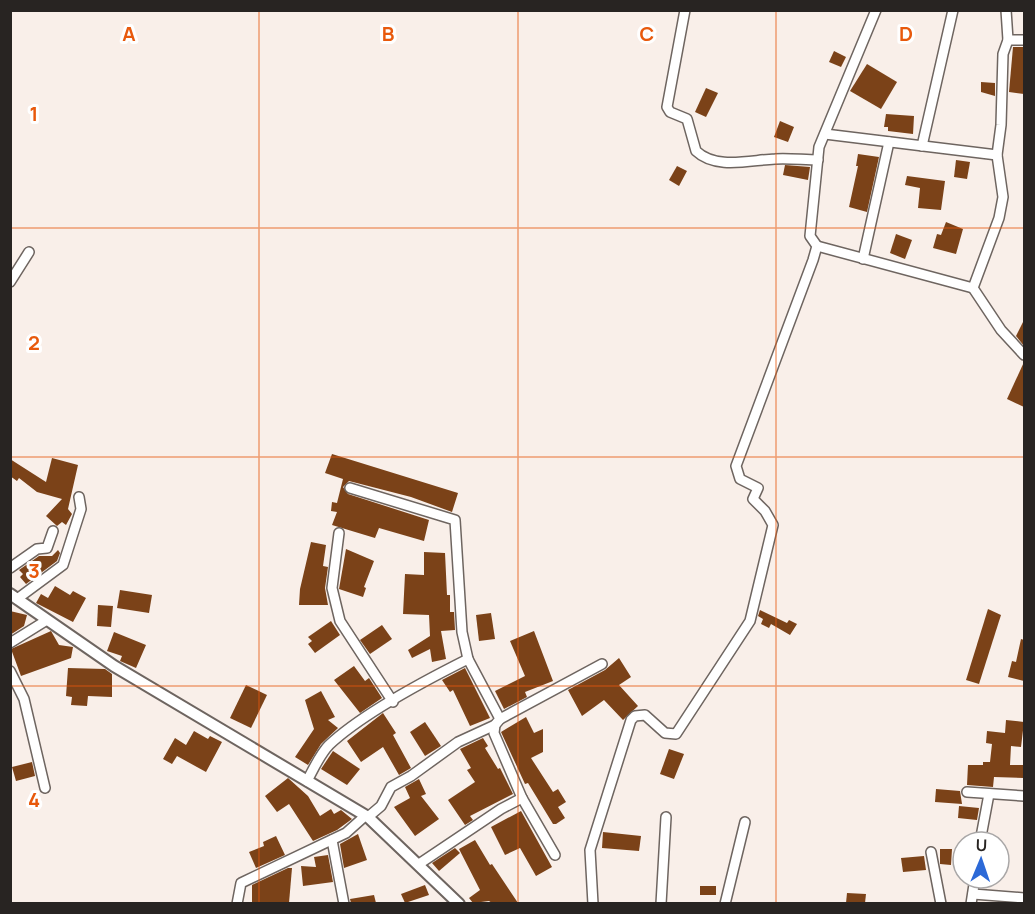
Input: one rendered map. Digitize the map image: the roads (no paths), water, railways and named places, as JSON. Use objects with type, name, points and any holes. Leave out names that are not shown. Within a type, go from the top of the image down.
[{"type":"street","points":[[685,10],[667,107],[670,112],[687,119],[696,152],[706,159],[728,163],[775,159],[818,160]]},
{"type":"street","points":[[876,10],[825,134],[818,160],[810,236],[817,246],[973,288],[1000,330],[1024,355]]},
{"type":"street","points":[[922,146],[953,10]]},
{"type":"street","points":[[973,288],[1002,207],[1003,197],[997,155],[1002,125],[1004,54],[1008,40],[1006,10]]},
{"type":"street","points":[[1008,40],[1024,40]]},
{"type":"street","points":[[825,134],[997,155]]},
{"type":"street","points":[[863,259],[889,142]]},
{"type":"street","points":[[593,903],[590,850],[631,720],[635,716],[645,715],[665,733],[676,734],[750,621],[773,525],[765,511],[753,500],[758,488],[740,479],[736,466],[817,246]]},
{"type":"street","points":[[10,282],[29,252]]},
{"type":"street","points":[[350,488],[455,520],[462,632],[468,659],[497,722],[494,734],[522,798],[555,855]]},
{"type":"street","points":[[79,497],[81,509],[63,565],[14,596],[114,666],[366,816],[459,903]]},
{"type":"street","points":[[10,568],[37,549],[47,548],[53,531]]},
{"type":"street","points":[[339,533],[332,588],[340,621],[393,702]]},
{"type":"street","points":[[11,645],[47,621]]},
{"type":"street","points":[[307,781],[327,747],[427,679],[468,659]]},
{"type":"street","points":[[237,903],[241,883],[346,833],[381,806],[391,787],[411,776],[459,742],[602,664]]},
{"type":"street","points":[[10,670],[24,699],[45,788]]},
{"type":"street","points":[[967,792],[1024,796]]},
{"type":"street","points":[[982,830],[989,794]]},
{"type":"street","points":[[419,864],[501,809],[522,798]]},
{"type":"street","points":[[661,903],[666,817]]},
{"type":"street","points":[[725,903],[745,822]]},
{"type":"street","points":[[332,840],[344,903]]},
{"type":"street","points":[[931,852],[941,903]]},
{"type":"street","points":[[972,899],[1024,898]]}]
